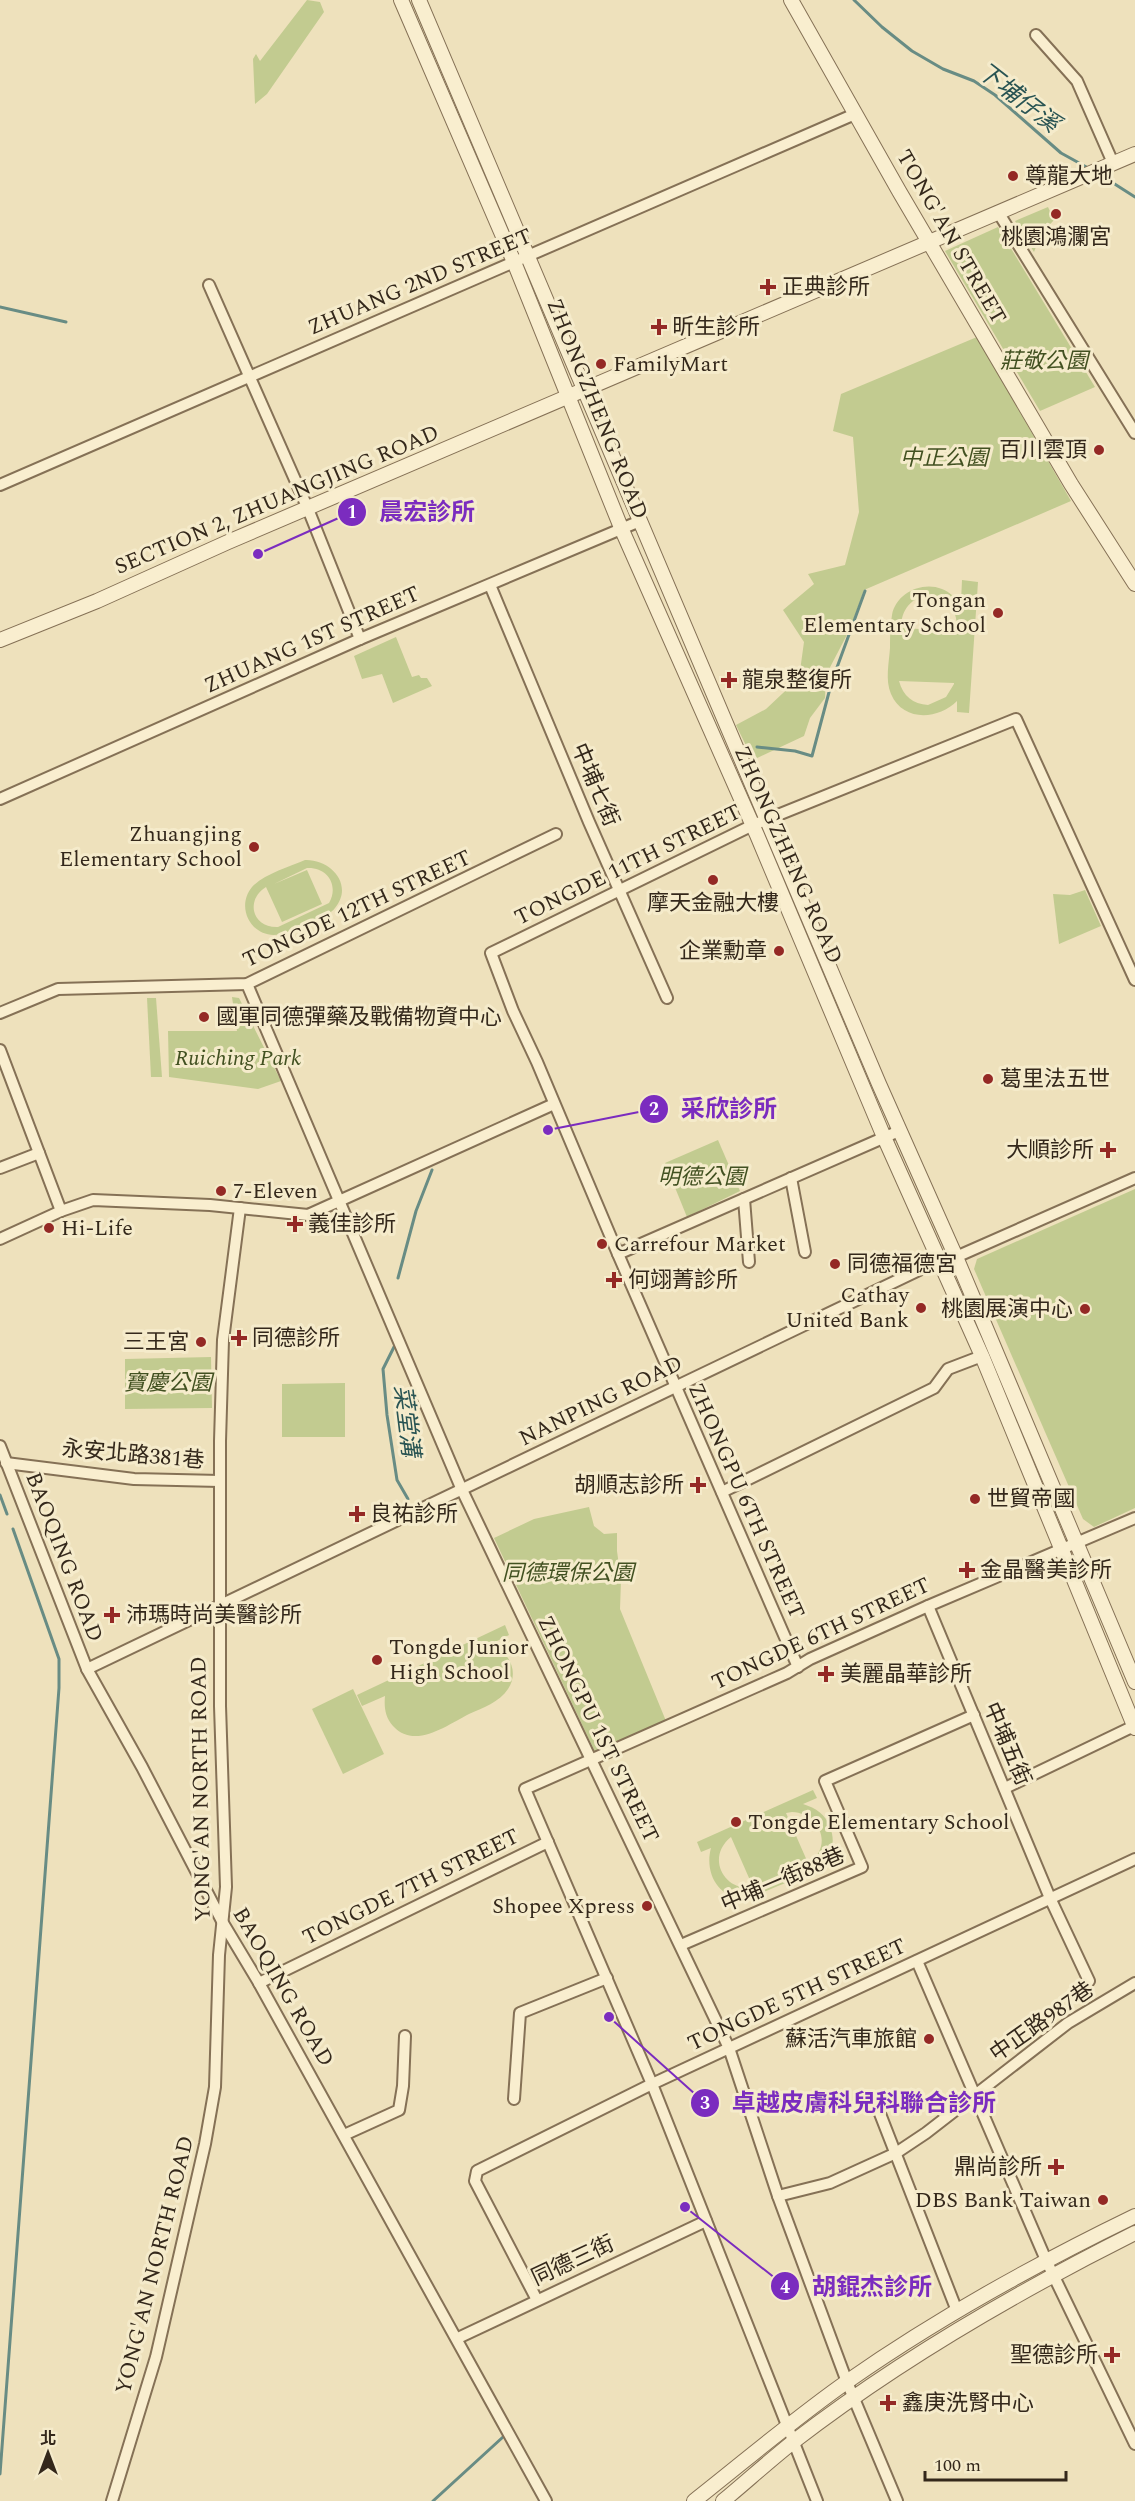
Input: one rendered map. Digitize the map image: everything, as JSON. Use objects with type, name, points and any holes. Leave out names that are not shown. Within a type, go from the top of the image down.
[{"type":"street","name":"ZHONGZHENG ROAD","points":[[401,0],[514,262],[622,530],[753,825],[884,1137],[982,1356],[1135,1727]]},
{"type":"street","name":"ZHONGZHENG ROAD","points":[[419,0],[1135,1682]]},
{"type":"street","name":"TONG'AN STREET","points":[[791,0],[1071,484],[1135,584]]},
{"type":"street","points":[[1036,35],[1077,81],[1109,165]]},
{"type":"street","name":"ZHUANG 2ND STREET","points":[[0,485],[855,114]]},
{"type":"street","name":"SECTION 2, ZHUANGJING ROAD","points":[[0,640],[1135,154]]},
{"type":"street","points":[[998,212],[1135,433]]},
{"type":"street","points":[[209,285],[308,509],[360,639]]},
{"type":"street","name":"ZHUANG 1ST STREET","points":[[0,799],[360,639],[640,521]]},
{"type":"street","name":"中埔七街","points":[[490,585],[619,892],[668,998]]},
{"type":"street","name":"TONGDE 11TH STREET","points":[[491,953],[753,825],[1016,719],[1135,980]]},
{"type":"street","name":"TONGDE 12TH STREET","points":[[0,1013],[58,989],[247,984],[556,834]]},
{"type":"street","name":"ZHONGPU 6TH STREET","points":[[491,953],[513,1011],[798,1666]]},
{"type":"street","name":"ZHONGPU 1ST STREET","points":[[247,984],[462,1490],[729,2048],[778,2196],[847,2382],[897,2501]]},
{"type":"street","points":[[0,1050],[61,1211]]},
{"type":"street","points":[[0,1239],[61,1211],[93,1200],[240,1208],[308,1215],[340,1203],[554,1104]]},
{"type":"street","points":[[618,1254],[899,1131]]},
{"type":"street","points":[[0,1168],[39,1154]]},
{"type":"street","points":[[791,1178],[805,1252]]},
{"type":"street","name":"NANPING ROAD","points":[[87,1669],[940,1260],[956,1257],[1135,1178]]},
{"type":"street","points":[[744,1199],[749,1263]]},
{"type":"street","name":"YONG'AN NORTH ROAD","points":[[112,2501],[156,2357],[205,2144],[215,2087],[219,1955],[226,1887],[219,1607],[223,1340],[240,1208]]},
{"type":"street","points":[[722,1492],[934,1388],[948,1369],[982,1356]]},
{"type":"street","name":"BAOQING ROAD","points":[[0,1446],[87,1669],[142,1767],[224,1923],[458,2338],[546,2501]]},
{"type":"street","name":"永安北路381巷","points":[[6,1462],[134,1479],[220,1481]]},
{"type":"street","name":"TONGDE 6TH STREET","points":[[548,1842],[525,1789],[788,1673],[798,1666],[928,1606],[1135,1518]]},
{"type":"street","name":"中埔五街","points":[[928,1606],[1050,1898],[1089,1981]]},
{"type":"street","name":"中埔一街88巷","points":[[681,1945],[862,1867],[825,1781],[974,1715]]},
{"type":"street","points":[[1005,1788],[1135,1727]]},
{"type":"street","points":[[548,1842],[652,2084],[817,2501]]},
{"type":"street","name":"TONGDE 7TH STREET","points":[[259,1983],[548,1842]]},
{"type":"street","name":"TONGDE 5TH STREET","points":[[537,2300],[475,2181],[477,2171],[652,2084],[1135,1859]]},
{"type":"street","points":[[917,1960],[1046,2260],[1135,2444]]},
{"type":"street","points":[[514,2099],[520,2013],[607,1977]]},
{"type":"street","name":"中正路987巷","points":[[778,2196],[830,2183],[896,2153],[1068,2023],[1135,1983]]},
{"type":"street","points":[[344,2135],[399,2110],[403,2086],[405,2036]]},
{"type":"street","points":[[877,2106],[957,2311]]},
{"type":"street","points":[[694,2501],[847,2382],[957,2311],[1046,2260],[1135,2216]]},
{"type":"street","name":"同德三街","points":[[458,2338],[706,2221]]},
{"type":"street","points":[[723,2501],[794,2442],[855,2398],[962,2327],[1053,2274],[1135,2234]]},
{"type":"green space","points":[[307,0],[320,2],[324,12],[267,94],[255,104],[253,59],[256,54],[260,61]]},
{"type":"green space","points":[[1048,207],[1054,220],[1041,234],[1034,252],[1015,221]]},
{"type":"green space","name":"莊敬公園","points":[[998,227],[1095,387],[1040,411],[945,251]]},
{"type":"green space","name":"中正公園","points":[[977,337],[1071,501],[864,590],[850,629],[826,675],[825,698],[810,718],[804,736],[753,760],[736,725],[766,709],[799,678],[804,642],[783,610],[814,584],[808,574],[845,565],[859,512],[853,437],[833,431],[841,394]]},
{"type":"green space","points":[[962,580],[978,582],[969,713],[957,712],[957,701],[931,715],[912,714],[897,703],[888,683],[890,627],[894,607],[904,595],[926,587],[945,590],[961,602]],"holes":[[[930,595],[948,603],[956,618],[957,631],[901,628],[901,621],[908,606],[917,598]],[[899,681],[954,683],[954,684],[946,697],[928,705],[909,698]]]},
{"type":"green space","points":[[396,637],[412,677],[419,675],[421,678],[427,678],[432,686],[393,703],[382,674],[362,679],[354,656]]},
{"type":"green space","points":[[305,860],[323,864],[337,875],[342,891],[335,908],[310,924],[281,934],[271,935],[255,928],[246,913],[245,905],[252,887],[263,878]],"holes":[[[307,868],[326,874],[330,879],[333,890],[329,903],[278,927],[269,926],[257,918],[254,912],[255,899],[266,887],[282,922],[322,904],[307,870],[274,884]]]},
{"type":"green space","points":[[1085,890],[1101,926],[1059,944],[1053,894],[1070,895]]},
{"type":"green space","name":"Ruiching Park","points":[[232,997],[239,998],[281,1081],[258,1089],[169,1077],[168,1031],[237,1031]]},
{"type":"green space","name":"Ruiching Park","points":[[147,998],[156,998],[162,1077],[151,1077]]},
{"type":"green space","name":"明德公園","points":[[718,1140],[740,1191],[687,1217],[665,1163]]},
{"type":"green space","points":[[1135,1189],[1135,1508],[1094,1527],[1083,1519],[974,1269],[977,1259]]},
{"type":"green space","name":"寶慶公園","points":[[211,1357],[212,1408],[125,1409],[125,1359]]},
{"type":"green space","points":[[345,1383],[345,1437],[282,1437],[282,1384]]},
{"type":"green space","name":"同德環保公園","points":[[589,1507],[594,1526],[604,1534],[617,1533],[621,1580],[620,1609],[666,1721],[595,1752],[494,1538],[534,1519]]},
{"type":"green space","points":[[505,1625],[509,1635],[491,1644],[503,1651],[510,1662],[513,1675],[505,1694],[490,1704],[441,1729],[421,1736],[402,1733],[390,1723],[386,1712],[385,1696],[362,1706],[357,1695]]},
{"type":"green space","points":[[353,1689],[384,1754],[343,1774],[312,1709]]},
{"type":"green space","points":[[813,1790],[817,1798],[803,1804],[823,1816],[830,1827],[833,1839],[832,1849],[827,1857],[812,1870],[748,1897],[729,1895],[722,1890],[712,1876],[709,1857],[711,1848],[701,1852],[697,1842]],"holes":[[[792,1812],[810,1818],[820,1832],[822,1840],[820,1848],[816,1856],[808,1863],[786,1813]],[[731,1837],[753,1887],[753,1888],[733,1884],[721,1871],[720,1854]]]},
{"type":"waterway","name":"下埔仔溪","points":[[854,0],[912,51],[943,69],[974,81],[995,95],[1061,153],[1090,169]]},
{"type":"waterway","name":"下埔仔溪","points":[[1099,174],[1135,197]]},
{"type":"waterway","points":[[0,307],[66,322]]},
{"type":"waterway","name":"菜堂溝","points":[[757,747],[795,751],[812,756],[832,681],[865,591]]},
{"type":"waterway","name":"菜堂溝","points":[[398,1278],[416,1211],[432,1170]]},
{"type":"waterway","name":"菜堂溝","points":[[394,1347],[383,1369],[387,1415],[397,1480],[408,1499]]},
{"type":"waterway","points":[[0,1495],[7,1514]]},
{"type":"waterway","points":[[0,2474],[59,1688],[59,1659],[13,1529]]},
{"type":"waterway","name":"菜堂溝","points":[[433,2501],[503,2437]]},
{"type":"place","name":"尊龍大地","points":[[1013,176]]},
{"type":"place","name":"桃園鴻瀾宮","points":[[1056,214]]},
{"type":"place","name":"正典診所","points":[[768,287]]},
{"type":"place","name":"昕生診所","points":[[659,327]]},
{"type":"place","name":"FamilyMart","points":[[601,364]]},
{"type":"place","name":"百川雲頂","points":[[1099,450]]},
{"type":"place","name":"晨宏診所","points":[[258,554]]},
{"type":"place","name":"Tongan Elementary School","points":[[998,613]]},
{"type":"place","name":"龍泉整復所","points":[[729,680]]},
{"type":"place","name":"Zhuangjing Elementary School","points":[[254,847]]},
{"type":"place","name":"摩天金融大樓","points":[[713,880]]},
{"type":"place","name":"企業勳章","points":[[779,951]]},
{"type":"place","name":"國軍同德彈藥及戰備物資中心","points":[[204,1017]]},
{"type":"place","name":"葛里法五世","points":[[988,1079]]},
{"type":"place","name":"采欣診所","points":[[548,1130]]},
{"type":"place","name":"大順診所","points":[[1108,1150]]},
{"type":"place","name":"7-Eleven","points":[[221,1191]]},
{"type":"place","name":"義佳診所","points":[[295,1224]]},
{"type":"place","name":"Hi-Life","points":[[49,1228]]},
{"type":"place","name":"Carrefour Market","points":[[602,1244]]},
{"type":"place","name":"同德福德宮","points":[[835,1264]]},
{"type":"place","name":"何翊菁診所","points":[[614,1280]]},
{"type":"place","name":"Cathay United Bank","points":[[921,1308]]},
{"type":"place","name":"桃園展演中心","points":[[1085,1309]]},
{"type":"place","name":"同德診所","points":[[239,1338]]},
{"type":"place","name":"三王宮","points":[[201,1342]]},
{"type":"place","name":"胡順志診所","points":[[698,1485]]},
{"type":"place","name":"世貿帝國","points":[[975,1499]]},
{"type":"place","name":"良祐診所","points":[[357,1514]]},
{"type":"place","name":"金晶醫美診所","points":[[967,1570]]},
{"type":"place","name":"沛瑪時尚美醫診所","points":[[112,1615]]},
{"type":"place","name":"Tongde Junior High School","points":[[377,1660]]},
{"type":"place","name":"美麗晶華診所","points":[[826,1674]]},
{"type":"place","name":"Tongde Elementary School","points":[[736,1822]]},
{"type":"place","name":"Shopee Xpress","points":[[647,1906]]},
{"type":"place","name":"卓越皮膚科兒科聯合診所","points":[[609,2017]]},
{"type":"place","name":"蘇活汽車旅館","points":[[929,2039]]},
{"type":"place","name":"鼎尚診所","points":[[1056,2167]]},
{"type":"place","name":"DBS Bank Taiwan","points":[[1103,2200]]},
{"type":"place","name":"胡錕杰診所","points":[[685,2207]]},
{"type":"place","name":"聖德診所","points":[[1112,2355]]},
{"type":"place","name":"鑫庚洗腎中心","points":[[888,2403]]}]
